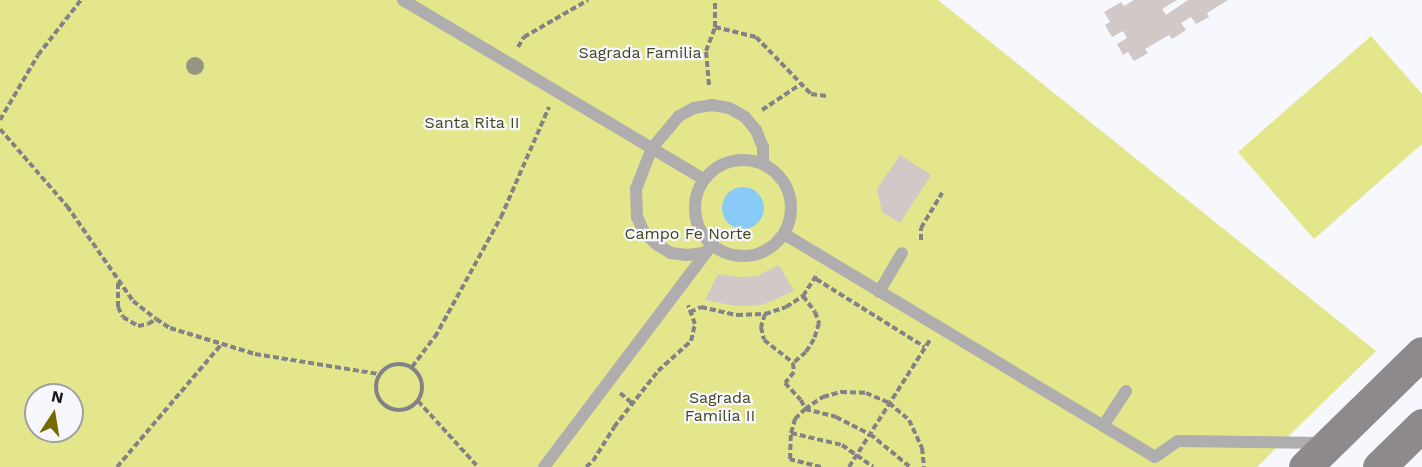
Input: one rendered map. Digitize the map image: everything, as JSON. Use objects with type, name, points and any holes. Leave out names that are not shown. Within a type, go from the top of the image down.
[{"type":"main road","points":[[1305,467],[1421,355]]},
{"type":"main road","points":[[1378,467],[1422,424]]},
{"type":"lane","points":[[404,0],[703,179]]},
{"type":"lane","points":[[712,246],[704,253],[687,255],[671,253],[656,244],[644,232],[637,217],[636,189],[652,148],[679,116],[694,108],[712,105],[729,108],[745,117],[756,130],[763,147],[763,164]]},
{"type":"lane","points":[[732,160],[748,160],[763,164],[777,173],[789,195],[790,219],[784,234],[773,247],[758,254],[742,257],[726,254],[712,246],[702,234],[695,220],[694,205],[703,179],[721,164],[732,160]]},
{"type":"lane","points":[[784,234],[1103,426],[1155,462],[1178,441],[1331,443]]},
{"type":"lane","points":[[544,467],[712,246]]},
{"type":"lane","points":[[879,291],[903,253]]},
{"type":"lane","points":[[1103,426],[1126,391]]},
{"type":"path","points":[[0,120],[38,55],[81,0]]},
{"type":"path","points":[[510,62],[524,36],[588,0]]},
{"type":"path","points":[[709,85],[706,51],[715,27],[715,0]]},
{"type":"path","points":[[715,27],[756,37],[811,94],[827,96]]},
{"type":"path","points":[[761,111],[801,84]]},
{"type":"path","points":[[411,367],[435,337],[501,217],[556,89]]},
{"type":"path","points":[[0,129],[67,206],[133,301],[156,319],[170,328],[255,354],[379,374]]},
{"type":"path","points":[[921,240],[921,228],[942,193]]},
{"type":"path","points":[[690,312],[701,308],[737,315],[765,314],[803,296],[816,279],[825,259]]},
{"type":"path","points":[[816,279],[925,347]]},
{"type":"path","points":[[118,282],[118,308],[123,317],[138,326],[156,319]]},
{"type":"path","points":[[586,467],[593,461],[614,427],[658,371],[691,341],[695,324],[681,287]]},
{"type":"path","points":[[793,363],[806,352],[814,339],[819,323],[815,312],[803,296]]},
{"type":"path","points":[[765,314],[761,327],[764,340],[793,363],[794,372],[785,383],[801,400],[805,409]]},
{"type":"path","points":[[849,467],[938,327]]},
{"type":"path","points":[[117,467],[221,345]]},
{"type":"path","points":[[392,364],[411,367],[422,381],[422,395],[418,401],[405,410],[390,408],[382,404],[376,390],[379,374],[392,364]]},
{"type":"path","points":[[821,467],[790,459],[791,433],[795,419],[805,409],[823,397],[841,392],[866,393],[889,403],[909,420],[918,434],[925,461],[924,467]]},
{"type":"path","points":[[418,401],[478,467]]},
{"type":"path","points":[[805,409],[837,417],[870,434],[910,467]]},
{"type":"path","points":[[791,433],[825,440],[857,454],[873,467]]},
{"type":"green space","name":"Campo Fe Norte","points":[[0,0],[938,0],[1376,351],[1257,467],[0,467]]},
{"type":"green space","points":[[1371,36],[1422,94],[1422,144],[1314,239],[1238,152]]},
{"type":"water","points":[[743,187],[758,193],[764,208],[758,223],[743,229],[728,223],[722,208],[728,193]]},
{"type":"building","points":[[1134,0],[1177,0],[1162,9],[1166,15],[1188,0],[1228,0],[1207,13],[1209,17],[1196,24],[1191,17],[1181,23],[1186,30],[1172,39],[1169,35],[1145,49],[1148,53],[1134,61],[1128,52],[1123,55],[1117,44],[1127,38],[1123,31],[1112,37],[1105,25],[1110,22],[1104,12],[1121,2],[1124,6]]},
{"type":"building","points":[[900,155],[931,175],[900,223],[882,212],[877,189]]},
{"type":"building","points":[[779,265],[794,291],[762,305],[736,306],[705,300],[718,274],[737,277],[757,276]]},
{"type":"park label","name":"Sagrada Familia","points":[[640,53]]},
{"type":"park label","name":"Santa Rita II","points":[[472,123]]},
{"type":"park label","name":"Sagrada Familia II","points":[[720,407]]}]
